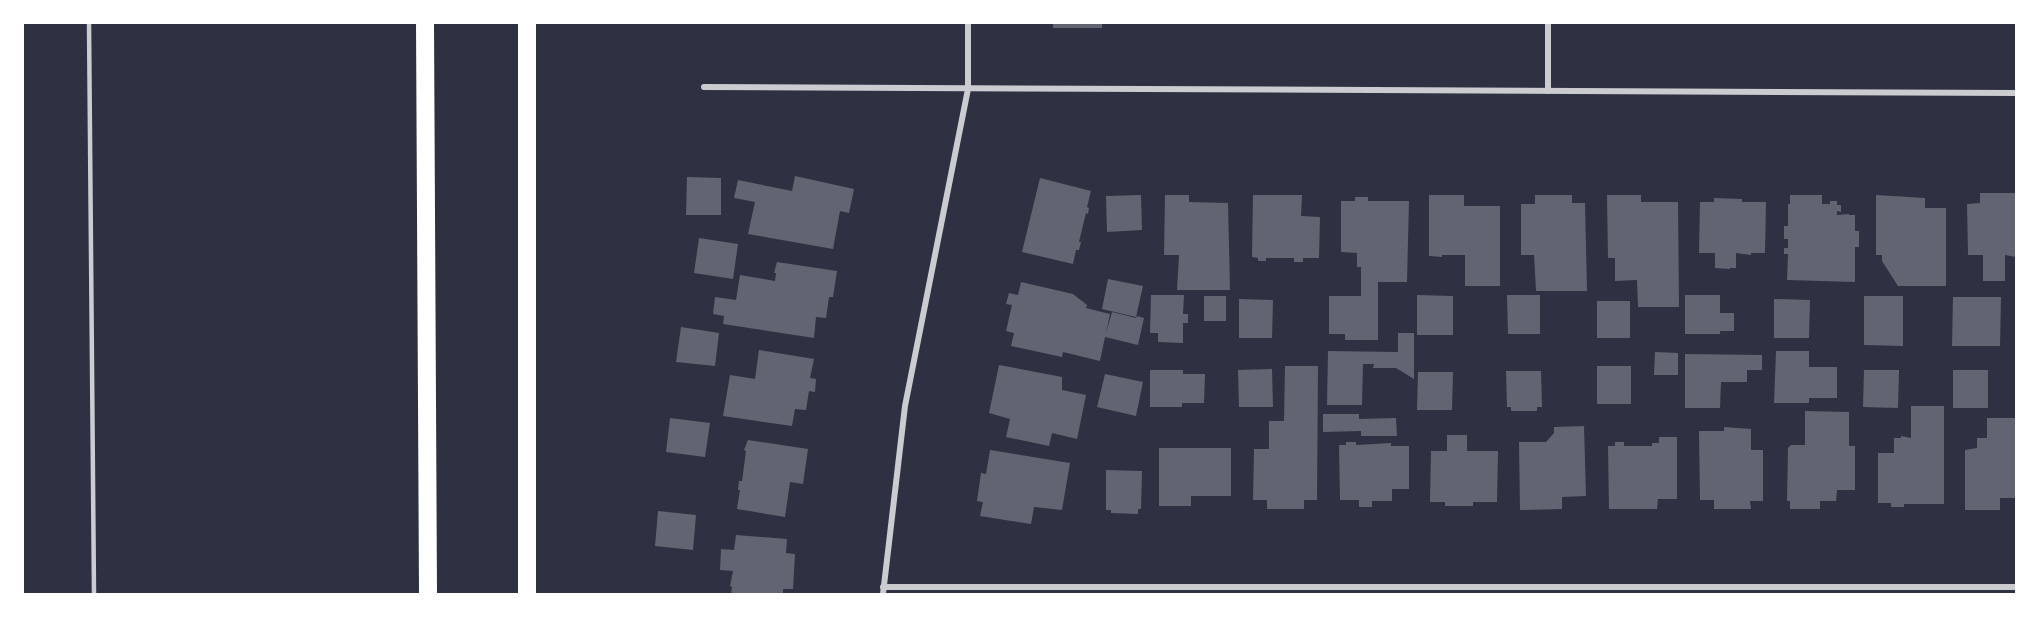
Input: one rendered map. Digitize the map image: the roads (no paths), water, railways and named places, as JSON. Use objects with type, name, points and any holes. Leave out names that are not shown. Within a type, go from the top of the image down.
[{"type":"highway","points":[[425,22],[428,594]]},
{"type":"highway","points":[[527,22],[527,594]]},
{"type":"street","points":[[968,22],[968,89],[905,406],[883,591],[1802,591],[2016,587]]},
{"type":"street","points":[[1548,22],[1548,91]]},
{"type":"street","points":[[704,87],[2016,93]]},
{"type":"lane","points":[[89,22],[94,594]]}]
